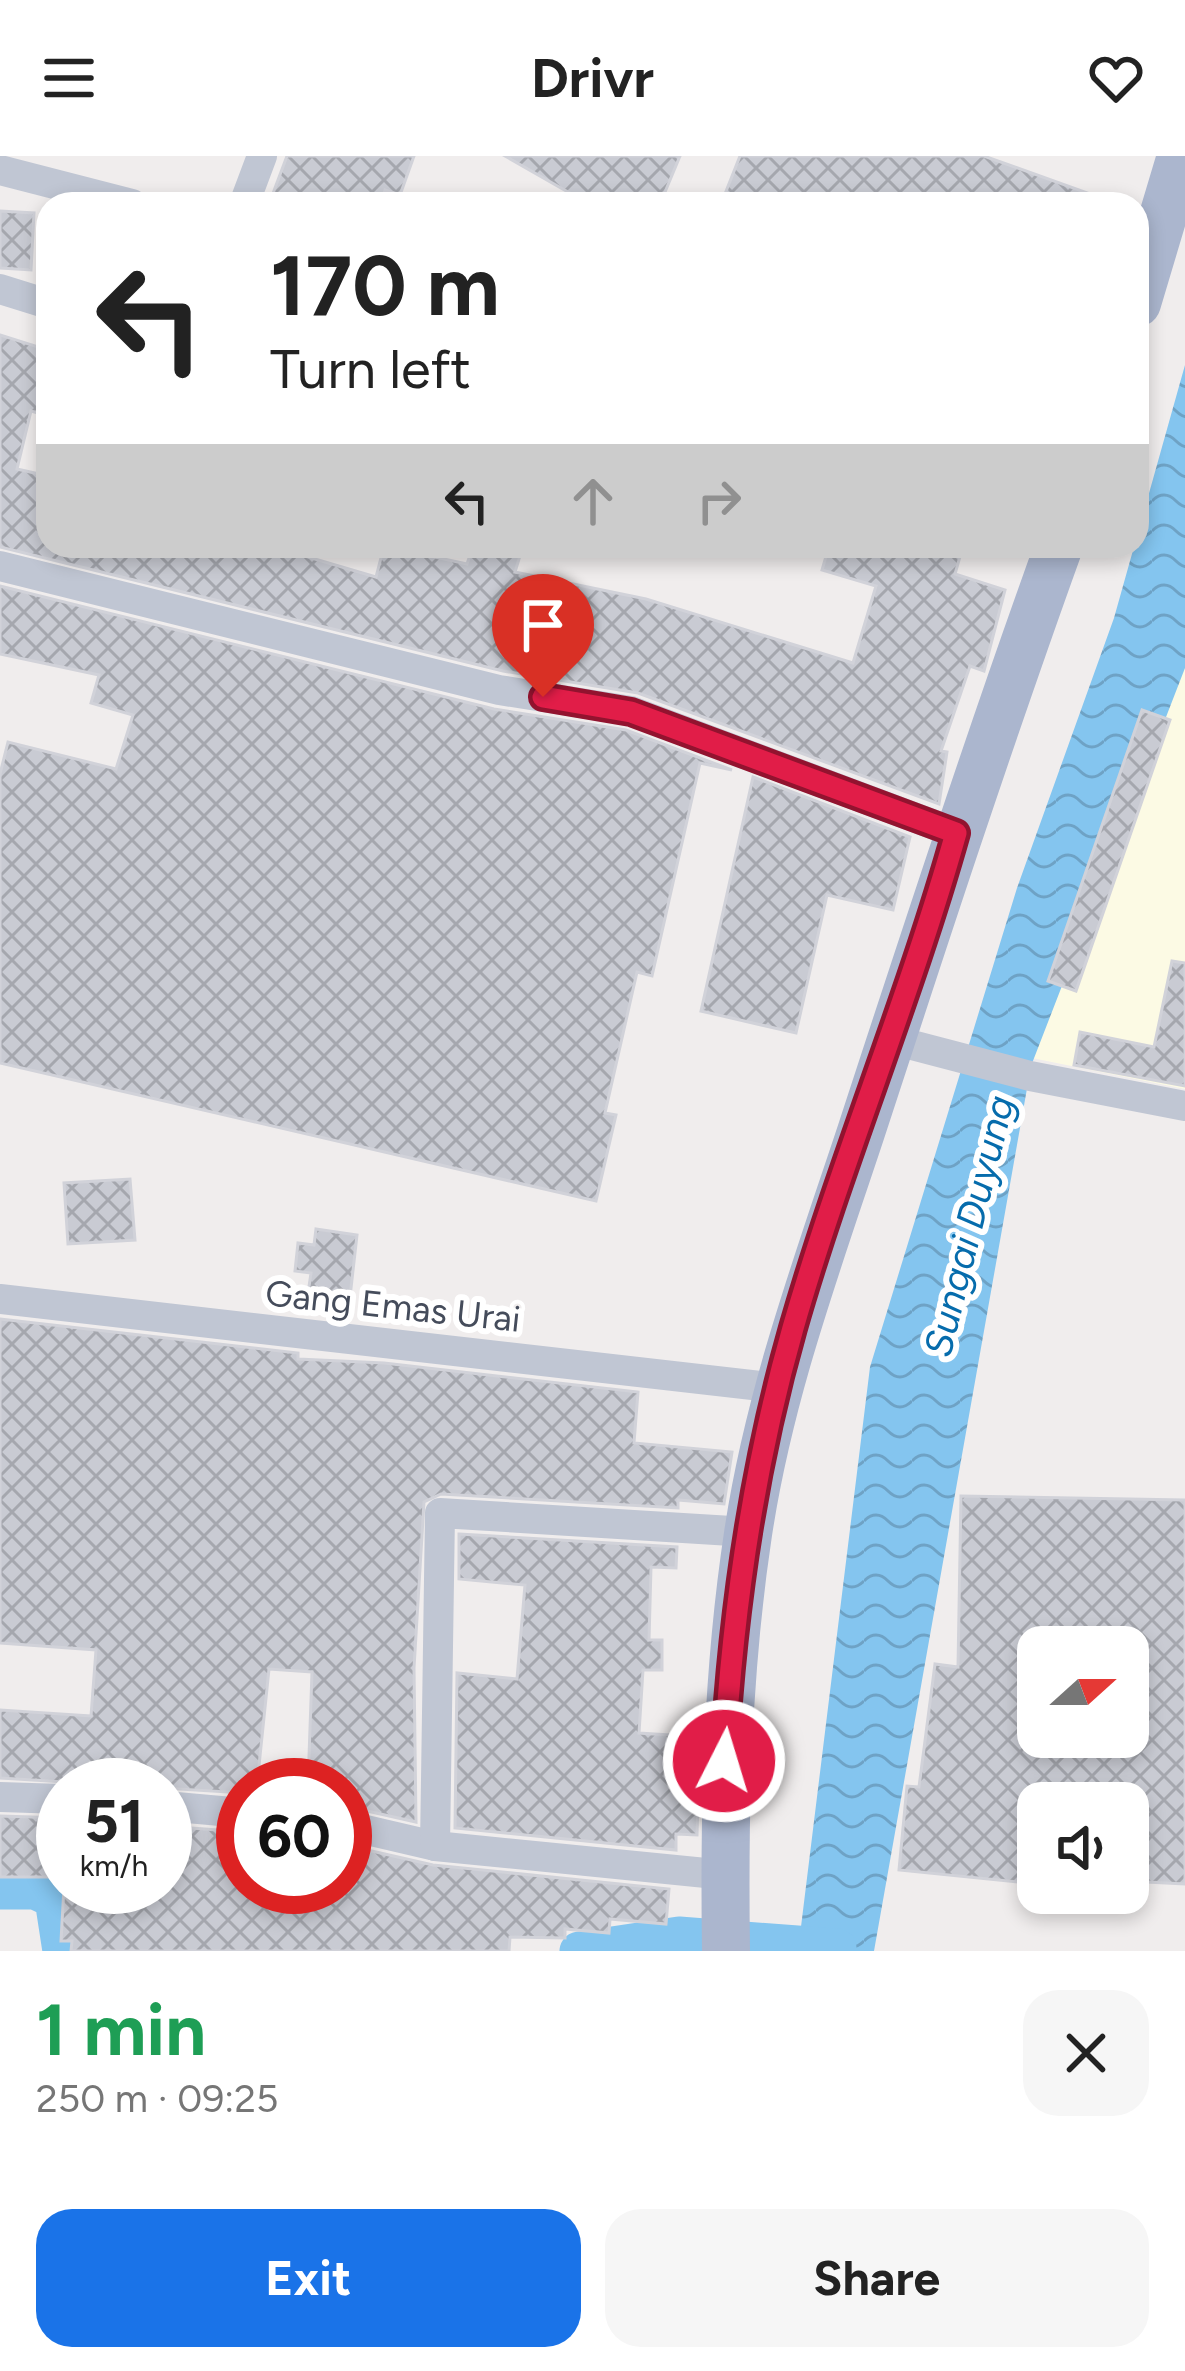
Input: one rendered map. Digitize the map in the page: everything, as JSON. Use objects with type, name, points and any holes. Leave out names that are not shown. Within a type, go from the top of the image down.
[{"type":"main road","points":[[1149,263],[1181,156]]},
{"type":"main road","points":[[726,1923],[726,1726],[748,1532],[778,1388],[821,1238],[956,833],[1055,558]]},
{"type":"street","points":[[248,192],[262,156]]},
{"type":"street","points":[[0,170],[85,192]]},
{"type":"street","points":[[0,289],[36,300]]},
{"type":"street","points":[[0,566],[499,690],[631,712],[956,833]]},
{"type":"street","points":[[889,1039],[1030,1076],[1185,1106]]},
{"type":"street","name":"Gang Emas Urai","points":[[0,1299],[778,1388]]},
{"type":"street","points":[[435,1846],[440,1513],[748,1532]]},
{"type":"street","points":[[0,1797],[36,1798]]},
{"type":"street","points":[[372,1831],[726,1923]]},
{"type":"shaded area","points":[[1159,663],[1185,668],[1185,1089],[1022,1056]]},
{"type":"water","name":"Sungai Duyung","points":[[1185,365],[1185,668],[1031,1066],[874,1951],[798,1951],[870,1367],[1017,888],[1114,618],[1131,558],[1149,558],[1149,493]]},
{"type":"building","points":[[287,156],[414,156],[401,192],[274,192]]},
{"type":"building","points":[[505,156],[680,156],[665,192],[568,192]]},
{"type":"building","points":[[740,156],[984,156],[1085,192],[726,192]]},
{"type":"building","points":[[0,211],[34,213],[31,270],[0,268]]},
{"type":"building","points":[[0,335],[36,346],[36,412],[31,411],[17,469],[36,473],[36,556],[0,547]]},
{"type":"building","points":[[45,558],[312,558],[376,577],[381,558],[439,558],[467,564],[469,558],[519,558],[515,572],[646,599],[853,663],[876,586],[822,570],[826,558],[960,558],[955,574],[1005,590],[984,671],[970,666],[941,751],[947,752],[939,804],[638,693],[503,671]]},
{"type":"building","points":[[0,586],[494,709],[626,730],[732,770],[700,763],[652,976],[637,972],[605,1113],[616,1115],[596,1201],[0,1063],[0,774],[8,742],[116,769],[133,715],[91,703],[99,675],[0,654]]},
{"type":"building","points":[[1142,710],[1170,720],[1076,991],[1048,981]]},
{"type":"building","points":[[753,777],[910,837],[893,910],[827,895],[796,1033],[701,1011]]},
{"type":"building","points":[[1172,961],[1185,963],[1185,1086],[1074,1065],[1080,1032],[1154,1047]]},
{"type":"building","points":[[130,1179],[135,1240],[68,1244],[64,1183]]},
{"type":"building","points":[[316,1229],[357,1235],[349,1306],[307,1300],[311,1273],[295,1271],[298,1243],[314,1245]]},
{"type":"building","points":[[0,1319],[298,1353],[298,1359],[384,1363],[638,1392],[634,1443],[732,1452],[724,1504],[678,1500],[678,1508],[441,1494],[424,1502],[414,1668],[416,1822],[372,1812],[372,1758],[309,1758],[312,1672],[269,1669],[260,1758],[216,1758],[216,1791],[192,1790],[192,1758],[36,1758],[36,1780],[0,1778],[0,1710],[91,1716],[96,1650],[0,1643]]},
{"type":"building","points":[[961,1496],[1185,1500],[1185,1884],[1149,1882],[1149,1782],[1017,1782],[1017,1882],[899,1870],[907,1786],[919,1787],[935,1664],[958,1667]]},
{"type":"building","points":[[459,1534],[677,1547],[676,1568],[651,1567],[649,1640],[662,1640],[662,1670],[643,1670],[639,1733],[700,1737],[697,1835],[676,1834],[676,1850],[455,1828],[457,1673],[517,1679],[525,1585],[459,1579]]},
{"type":"building","points":[[0,1816],[36,1817],[36,1877],[0,1877]]},
{"type":"building","points":[[192,1828],[216,1830],[216,1914],[372,1914],[372,1851],[433,1865],[669,1889],[666,1924],[610,1919],[609,1933],[565,1929],[565,1938],[510,1937],[509,1951],[71,1951],[72,1941],[61,1941],[62,1914],[192,1914]]},
{"type":"waterway","points":[[0,1890],[35,1890],[54,1899],[62,1951]]},
{"type":"waterway","points":[[579,1951],[679,1936],[837,1948]]},
{"type":"route","points":[[543,697],[631,712],[739,748],[956,833],[860,1134],[821,1238],[778,1388],[748,1532],[724,1761]]}]
